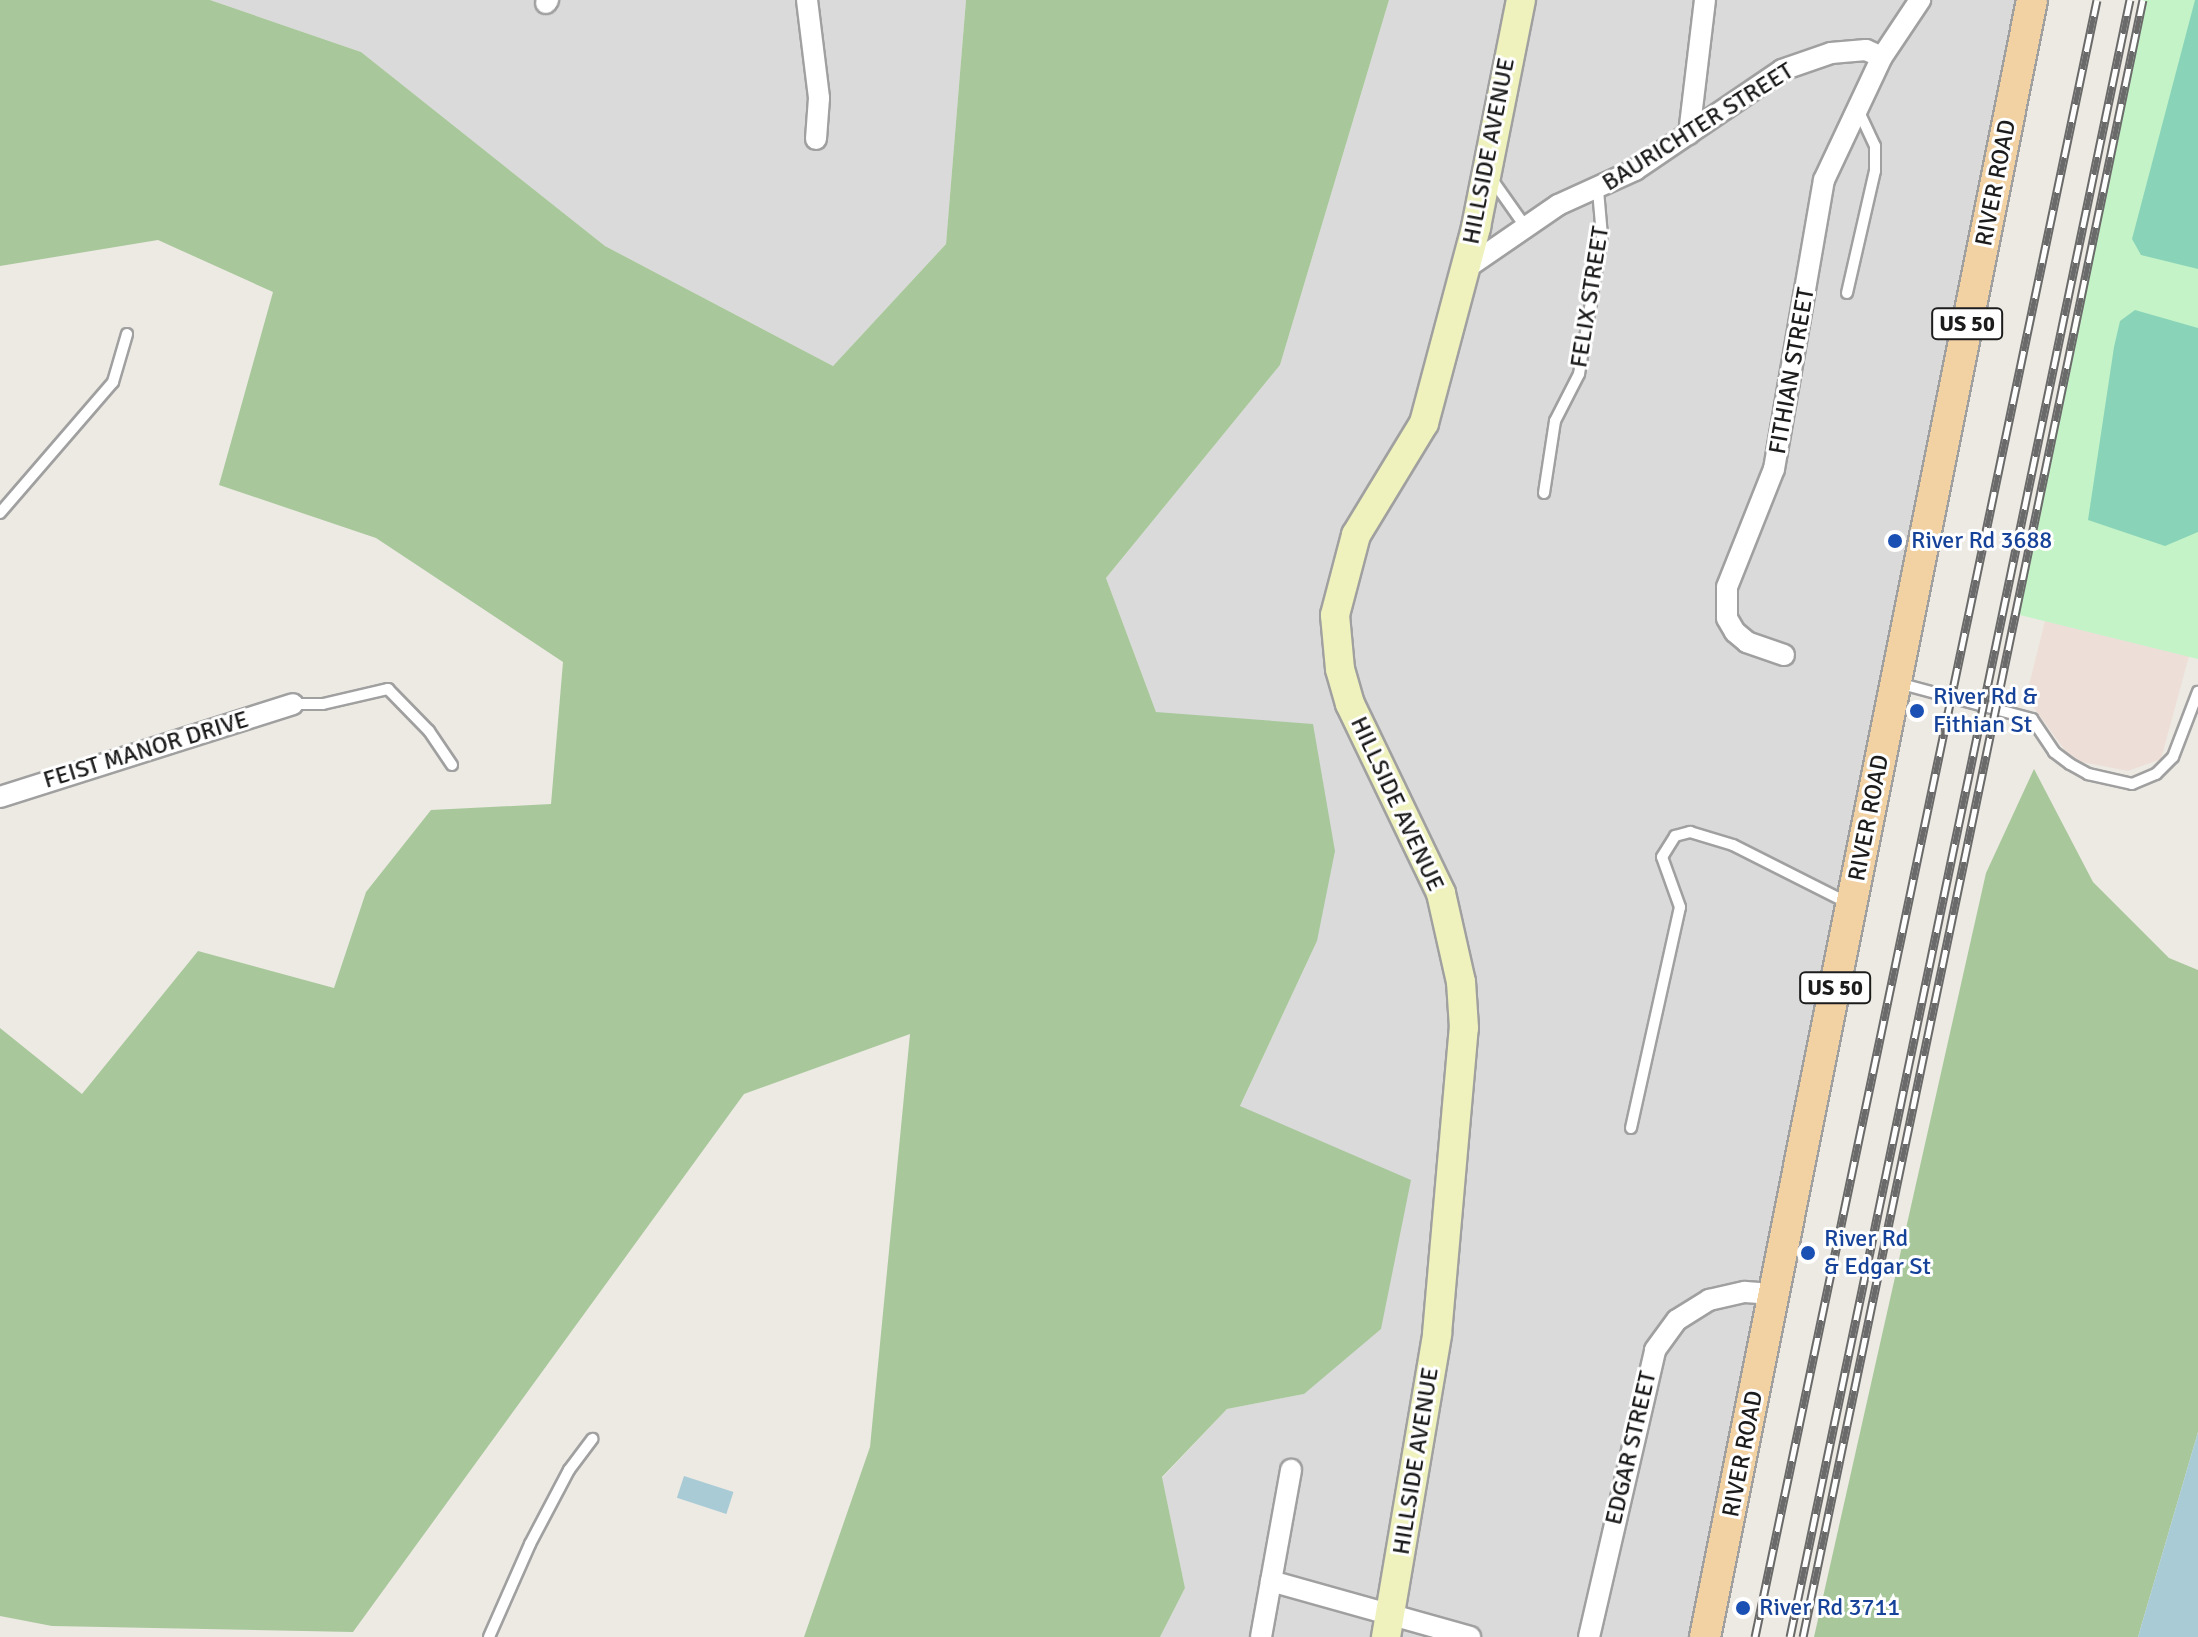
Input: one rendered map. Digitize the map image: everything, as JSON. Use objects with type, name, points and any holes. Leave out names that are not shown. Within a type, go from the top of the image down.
[{"type":"main road","name":"RIVER ROAD","points":[[1705,1637],[2032,0]]},
{"type":"street","points":[[807,0],[819,98],[816,139]]},
{"type":"street","name":"HILLSIDE AVENUE","points":[[1388,1626],[1437,1334],[1464,1028],[1456,952],[1441,893],[1350,704],[1340,669],[1335,615],[1356,535],[1424,423],[1465,269],[1521,0]]},
{"type":"street","points":[[1689,134],[1699,84],[1705,0]]},
{"type":"street","points":[[1882,57],[1920,0]]},
{"type":"street","name":"BAURICHTER STREET","points":[[1465,269],[1558,205],[1598,190],[1806,60],[1866,50],[1882,57]]},
{"type":"street","name":"FITHIAN STREET","points":[[1784,655],[1747,642],[1735,632],[1725,603],[1774,469],[1824,180],[1882,57]]},
{"type":"street","name":"FEIST MANOR DRIVE","points":[[0,796],[293,704]]},
{"type":"street","name":"EDGAR STREET","points":[[1589,1637],[1655,1350],[1677,1320],[1709,1300],[1745,1292],[1774,1294]]},
{"type":"street","points":[[1261,1637],[1291,1470]]},
{"type":"street","points":[[1271,1581],[1388,1626],[1470,1637]]},
{"type":"lane","points":[[1847,293],[1875,171],[1875,146],[1856,107]]},
{"type":"lane","points":[[1487,170],[1527,229]]},
{"type":"lane","name":"FELIX STREET","points":[[1544,493],[1555,421],[1579,374],[1602,236],[1598,190]]},
{"type":"lane","points":[[0,513],[113,382],[127,334]]},
{"type":"lane","points":[[1896,683],[2032,719],[2054,752],[2070,764],[2088,774],[2132,784],[2156,774],[2173,757],[2198,692]]},
{"type":"lane","points":[[293,704],[323,704],[388,689],[429,731],[452,765]]},
{"type":"lane","points":[[1631,1128],[1680,907],[1662,857],[1675,836],[1690,832],[1733,845],[1851,905]]},
{"type":"lane","points":[[489,1637],[530,1544],[569,1470],[592,1439]]},
{"type":"shaded area","points":[[210,0],[966,0],[946,244],[833,366],[605,246],[361,52]]},
{"type":"shaded area","points":[[1389,0],[2032,0],[1705,1637],[1160,1637],[1185,1588],[1162,1478],[1227,1409],[1304,1394],[1240,1106],[1317,941],[1156,712],[1106,578],[1280,365]]},
{"type":"shaded area","points":[[2045,621],[2189,656],[2161,759],[2128,771],[2072,760],[2026,697]]},
{"type":"green space","points":[[0,0],[210,0],[361,52],[605,246],[833,366],[946,244],[966,0],[1389,0],[1280,365],[1106,578],[1156,712],[1313,724],[1335,851],[1317,941],[1240,1106],[1411,1180],[1381,1329],[1304,1394],[1227,1409],[1162,1477],[1185,1588],[1160,1637],[804,1637],[870,1447],[910,1034],[744,1094],[353,1632],[52,1626],[0,1616],[0,1028],[82,1094],[198,951],[334,988],[366,892],[431,810],[551,804],[563,662],[376,538],[219,485],[273,292],[158,240],[0,266]]},
{"type":"green space","points":[[2143,0],[2198,0],[2198,659],[2016,614]]},
{"type":"green space","points":[[2195,0],[2198,0],[2198,269],[2141,255],[2132,239]]},
{"type":"green space","points":[[2135,310],[2198,328],[2198,532],[2165,546],[2088,520],[2114,347],[2120,321]]},
{"type":"green space","points":[[2034,769],[2093,882],[2169,958],[2198,970],[2198,1432],[2138,1637],[1814,1637],[1986,873]]},
{"type":"water","points":[[2198,1432],[2198,1637],[2138,1637]]},
{"type":"water","points":[[684,1476],[733,1492],[726,1514],[677,1498]]},
{"type":"railway","points":[[1755,1637],[2097,0]]},
{"type":"railway","points":[[1790,1637],[2130,0]]},
{"type":"railway","points":[[1803,1637],[2143,0]]},
{"type":"place","name":"River Rd 3688","points":[[1895,541]]},
{"type":"place","name":"River Rd & Fithian St","points":[[1917,711]]},
{"type":"place","name":"River Rd & Edgar St","points":[[1808,1253]]},
{"type":"place","name":"River Rd 3711","points":[[1743,1608]]}]
